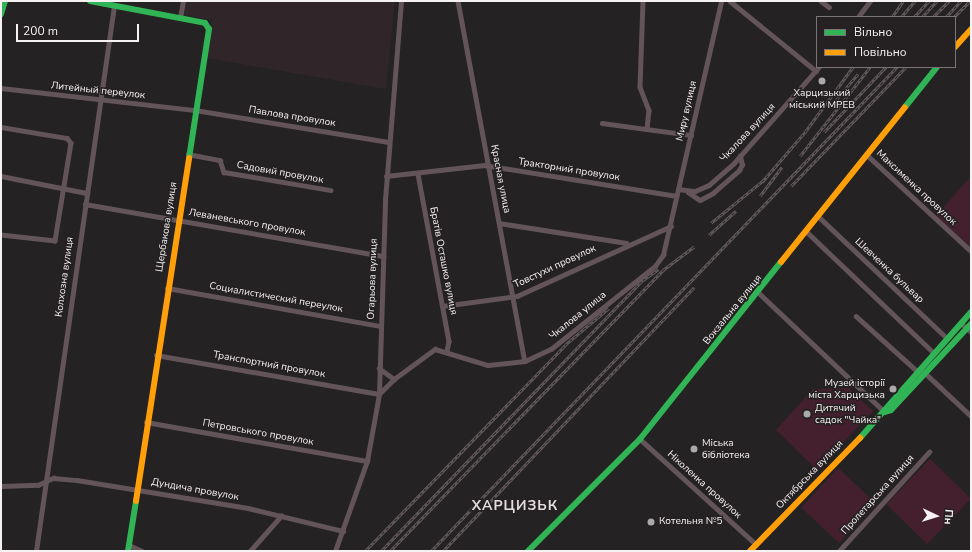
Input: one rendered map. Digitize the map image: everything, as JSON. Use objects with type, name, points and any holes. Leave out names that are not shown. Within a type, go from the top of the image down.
[{"type":"main road","points":[[1,14],[5,1]]},
{"type":"main road","name":"Щербакова вулиця","points":[[90,1],[180,18],[208,25],[168,288],[135,489],[128,548]]},
{"type":"main road","points":[[956,46],[971,29]]},
{"type":"main road","name":"Вокзальна вулиця","points":[[528,551],[640,439],[759,293],[936,68]]},
{"type":"main road","name":"Октябрська вулиця","points":[[885,412],[886,406],[971,312]]},
{"type":"main road","name":"Октябрська вулиця","points":[[750,551],[885,412],[891,410],[970,328]]},
{"type":"street","points":[[180,18],[183,1]]},
{"type":"street","name":"Огарьова вулиця","points":[[335,551],[367,461],[379,394],[386,176],[401,1]]},
{"type":"street","name":"Красная улица","points":[[458,1],[525,361]]},
{"type":"street","points":[[642,1],[640,87],[649,110],[647,129]]},
{"type":"street","name":"Миру вулиця","points":[[671,226],[721,1]]},
{"type":"street","points":[[730,1],[817,69]]},
{"type":"street","points":[[821,1],[829,7]]},
{"type":"street","points":[[859,16],[870,1]]},
{"type":"street","name":"Колхозна вулиця","points":[[36,551],[44,481],[114,6]]},
{"type":"street","name":"Чкалова вулиця","points":[[688,192],[709,185],[740,156],[817,69]]},
{"type":"street","name":"Литейный переулок","points":[[1,88],[100,101],[194,110]]},
{"type":"street","name":"Павлова провулок","points":[[194,110],[388,142]]},
{"type":"street","points":[[602,123],[691,135]]},
{"type":"street","points":[[1,127],[70,140],[64,189],[55,241],[1,234]]},
{"type":"street","name":"Садовий провулок","points":[[188,154],[220,160],[224,172],[330,190]]},
{"type":"street","name":"Максименка провулок","points":[[867,155],[971,251]]},
{"type":"street","points":[[678,189],[688,192],[700,200],[713,193],[739,170],[742,165],[740,156]]},
{"type":"street","name":"Тракторний провулок","points":[[386,176],[488,166],[677,196]]},
{"type":"street","name":"Братів Осташко вулиця","points":[[418,174],[449,341],[447,351]]},
{"type":"street","points":[[1,176],[87,193]]},
{"type":"street","name":"Леваневського провулок","points":[[85,204],[383,256]]},
{"type":"street","name":"Шевченка бульвар","points":[[818,217],[947,338]]},
{"type":"street","points":[[499,223],[626,243]]},
{"type":"street","name":"Товстухи провулок","points":[[443,306],[513,296],[626,243],[671,226]]},
{"type":"street","name":"Чкалова улица","points":[[379,394],[394,379],[434,349],[447,351],[488,364],[525,361],[551,349],[655,266],[663,255],[671,226]]},
{"type":"street","points":[[807,232],[934,352]]},
{"type":"street","name":"Социалистический переулок","points":[[168,288],[381,326]]},
{"type":"street","points":[[759,293],[885,412]]},
{"type":"street","points":[[856,316],[918,370],[925,373],[971,416]]},
{"type":"street","points":[[961,323],[970,328]]},
{"type":"street","name":"Транспортний провулок","points":[[156,354],[379,394]]},
{"type":"street","points":[[379,368],[394,379]]},
{"type":"street","name":"Петровського провулок","points":[[146,422],[367,461]]},
{"type":"street","name":"Ніколенка провулок","points":[[640,439],[756,544]]},
{"type":"street","name":"Пролетарська вулиця","points":[[839,551],[929,452]]},
{"type":"street","name":"Дундича провулок","points":[[1,486],[38,485],[53,478],[135,489],[281,516],[342,531]]},
{"type":"street","points":[[250,551],[281,516]]},
{"type":"street","points":[[128,548],[142,551]]},
{"type":"shaded area","points":[[184,1],[395,1],[386,89],[206,58],[212,20],[182,14]]},
{"type":"shaded area","points":[[971,176],[971,247],[936,216]]},
{"type":"shaded area","points":[[849,388],[873,411],[817,470],[776,430],[813,389]]},
{"type":"shaded area","points":[[930,459],[971,499],[927,544],[886,504]]},
{"type":"shaded area","points":[[838,468],[876,503],[839,543],[801,507]]},
{"type":"railway","points":[[893,16],[903,1]]},
{"type":"railway","points":[[902,16],[915,1]]},
{"type":"railway","points":[[915,16],[929,1]]},
{"type":"railway","points":[[923,16],[937,1]]},
{"type":"railway","points":[[934,16],[949,1]]},
{"type":"railway","points":[[947,16],[961,1]]},
{"type":"railway","points":[[955,16],[970,1]]},
{"type":"railway","points":[[762,182],[805,132],[852,68]]},
{"type":"railway","points":[[800,156],[869,68]]},
{"type":"railway","points":[[824,132],[885,68]]},
{"type":"railway","points":[[431,551],[896,68]]},
{"type":"railway","points":[[791,186],[905,68]]},
{"type":"railway","points":[[836,100],[858,74]]},
{"type":"railway","points":[[760,196],[782,167]]},
{"type":"railway","points":[[711,223],[765,179]]},
{"type":"railway","points":[[709,235],[736,211]]},
{"type":"railway","points":[[390,551],[663,270],[694,247]]},
{"type":"railway","points":[[381,551],[643,280],[659,269]]},
{"type":"railway","points":[[443,551],[694,287]]},
{"type":"railway","points":[[365,551],[565,345],[609,308]]},
{"type":"traffic: fast","points":[[1,14],[5,1]]},
{"type":"traffic: fast","points":[[90,1],[205,23],[209,29],[189,158]]},
{"type":"traffic: fast","points":[[905,107],[936,68]]},
{"type":"traffic: fast","points":[[528,551],[640,439],[781,262]]},
{"type":"traffic: fast","points":[[860,438],[971,312]]},
{"type":"traffic: fast","points":[[885,412],[891,410],[971,324]]},
{"type":"traffic: fast","points":[[128,551],[136,501]]},
{"type":"traffic: slow","points":[[956,46],[971,29]]},
{"type":"traffic: slow","points":[[781,262],[905,107]]},
{"type":"traffic: slow","points":[[136,501],[189,158]]},
{"type":"traffic: slow","points":[[750,551],[860,438]]},
{"type":"place","name":"Харцизький міський МРЕВ","points":[[822,81]]},
{"type":"place","name":"Музей історії міста Харцизька","points":[[893,389]]},
{"type":"place","name":"Дитячий садок \"Чайка\"","points":[[807,414]]},
{"type":"place","name":"Міська бібліотека","points":[[694,449]]},
{"type":"place","name":"Котельня №5","points":[[651,522]]},
{"type":"district","name":"ХАРЦИЗЬК","points":[[515,506]]}]
